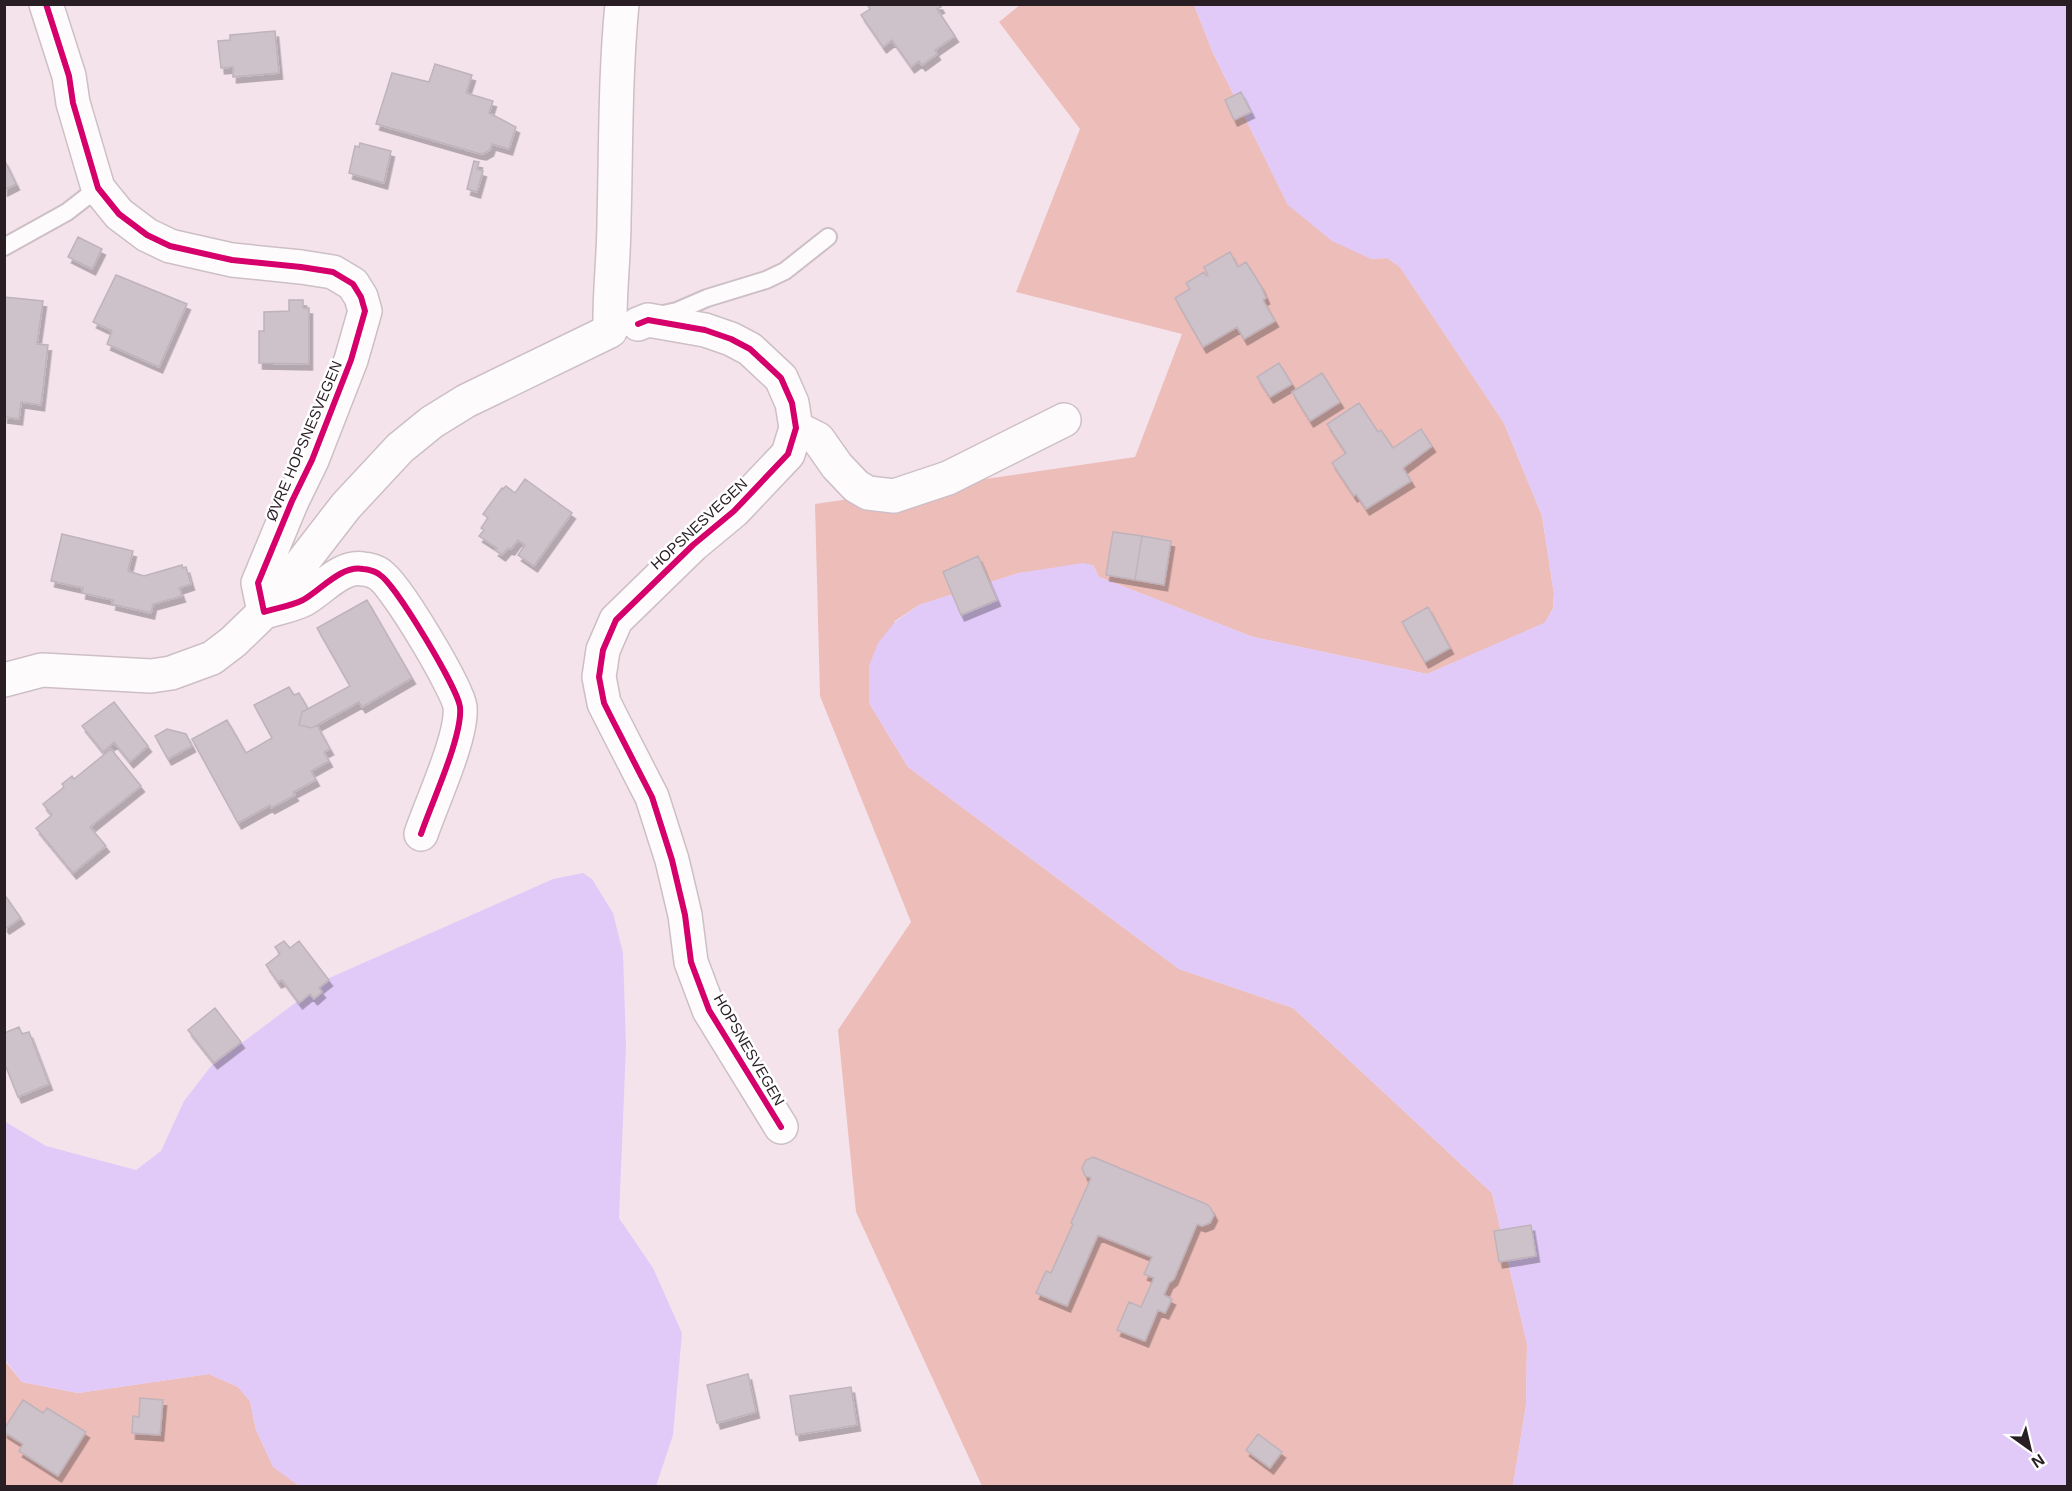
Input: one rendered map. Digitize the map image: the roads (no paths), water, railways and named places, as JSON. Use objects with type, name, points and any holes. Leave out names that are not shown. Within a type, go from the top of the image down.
[{"type":"street","name":"ØVRE HOPSNESVEGEN","points":[[46,4],[69,76],[73,103],[98,188],[119,214],[147,235],[170,246],[232,260],[333,272],[353,284],[361,297],[365,311],[351,360],[312,460],[292,501],[258,583],[264,612]]},
{"type":"street","points":[[622,4],[617,50],[614,233],[609,296],[624,327]]},
{"type":"street","points":[[4,680],[42,670],[151,676],[171,673],[212,658],[233,642],[264,612],[346,506],[408,441],[432,422],[466,401],[624,327],[648,320],[705,330],[731,339],[750,349],[781,378],[792,404],[796,428],[818,439],[837,466],[856,486],[868,493],[894,496],[948,478],[1064,420]]},
{"type":"street","name":"HOPSNESVEGEN","points":[[781,1127],[709,1010],[691,962],[685,915],[672,860],[652,797],[610,717],[604,703],[599,677],[603,650],[616,620],[693,545],[734,511],[788,454],[796,428]]},
{"type":"street","points":[[264,612],[304,599],[352,569],[363,568],[380,574],[394,589],[452,686],[460,706],[459,725],[454,745],[421,834]]},
{"type":"lane","points":[[4,247],[68,212],[98,188]]},
{"type":"lane","points":[[624,327],[766,280],[785,271],[828,237]]}]
